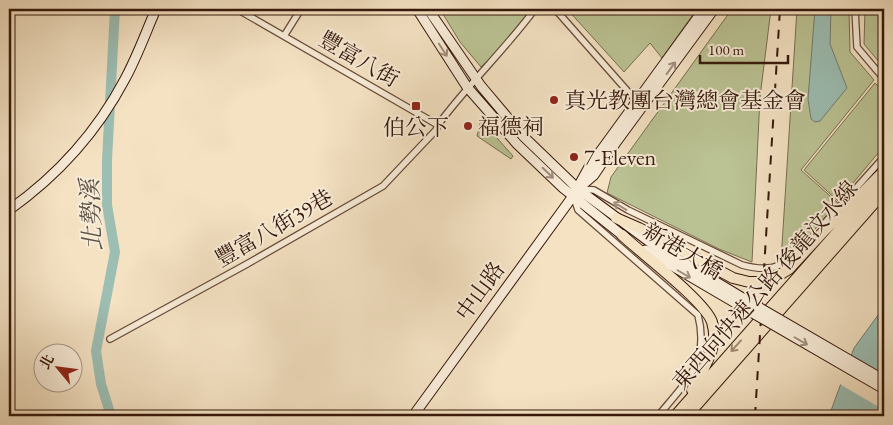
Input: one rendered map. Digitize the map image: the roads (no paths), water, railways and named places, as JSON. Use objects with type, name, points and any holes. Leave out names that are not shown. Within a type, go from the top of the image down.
[{"type":"highway","points":[[616,218],[639,228],[732,278],[749,282],[760,282],[789,269],[822,232],[884,171]]},
{"type":"highway","name":"東西向快速公路 後龍汶水線","points":[[675,416],[884,178]]},
{"type":"highway","name":"東西向快速公路 後龍汶水線","points":[[687,416],[884,192]]},
{"type":"highway","points":[[622,235],[672,278],[706,311],[712,321],[714,344],[685,404]]},
{"type":"street","points":[[9,210],[47,180],[96,127],[125,79],[156,9]]},
{"type":"street","name":"豐富八街","points":[[237,9],[438,125]]},
{"type":"street","points":[[284,36],[301,9]]},
{"type":"street","points":[[417,9],[467,87],[517,144],[576,192],[594,190],[628,210],[742,265],[757,269],[786,263],[811,239],[884,157]]},
{"type":"street","points":[[428,9],[476,78],[524,137],[576,192],[578,210],[634,260],[673,290],[698,315],[702,340],[700,357],[687,382],[658,416]]},
{"type":"street","name":"豐富八街39巷","points":[[110,339],[247,264],[383,186],[436,130],[467,87],[521,28],[535,9]]},
{"type":"street","points":[[555,9],[639,104]]},
{"type":"street","points":[[639,104],[704,9]]},
{"type":"street","points":[[639,104],[714,9]]},
{"type":"street","points":[[856,9],[857,47],[884,79]]},
{"type":"street","name":"中山路","points":[[413,416],[576,192],[586,171],[639,104]]},
{"type":"street","name":"新港大橋","points":[[576,192],[746,305],[884,390]]},
{"type":"street","name":"新港大橋","points":[[576,192],[622,235],[884,380]]},
{"type":"street","points":[[702,260],[711,250]]},
{"type":"water","points":[[815,9],[831,9],[830,44],[847,88],[820,121],[815,122],[811,119],[808,99]]},
{"type":"water","points":[[884,307],[884,416],[829,416],[854,348]]},
{"type":"waterway","name":"北勢溪","points":[[111,416],[101,384],[96,351],[115,252],[107,205],[107,160],[115,9]]},
{"type":"railway","points":[[755,416],[780,9]]},
{"type":"place","name":"真光教團台灣總會基金會","points":[[554,100]]},
{"type":"place","name":"伯公下","points":[[416,106]]},
{"type":"place","name":"福德祠","points":[[468,126]]},
{"type":"place","name":"7-Eleven","points":[[574,157]]}]
